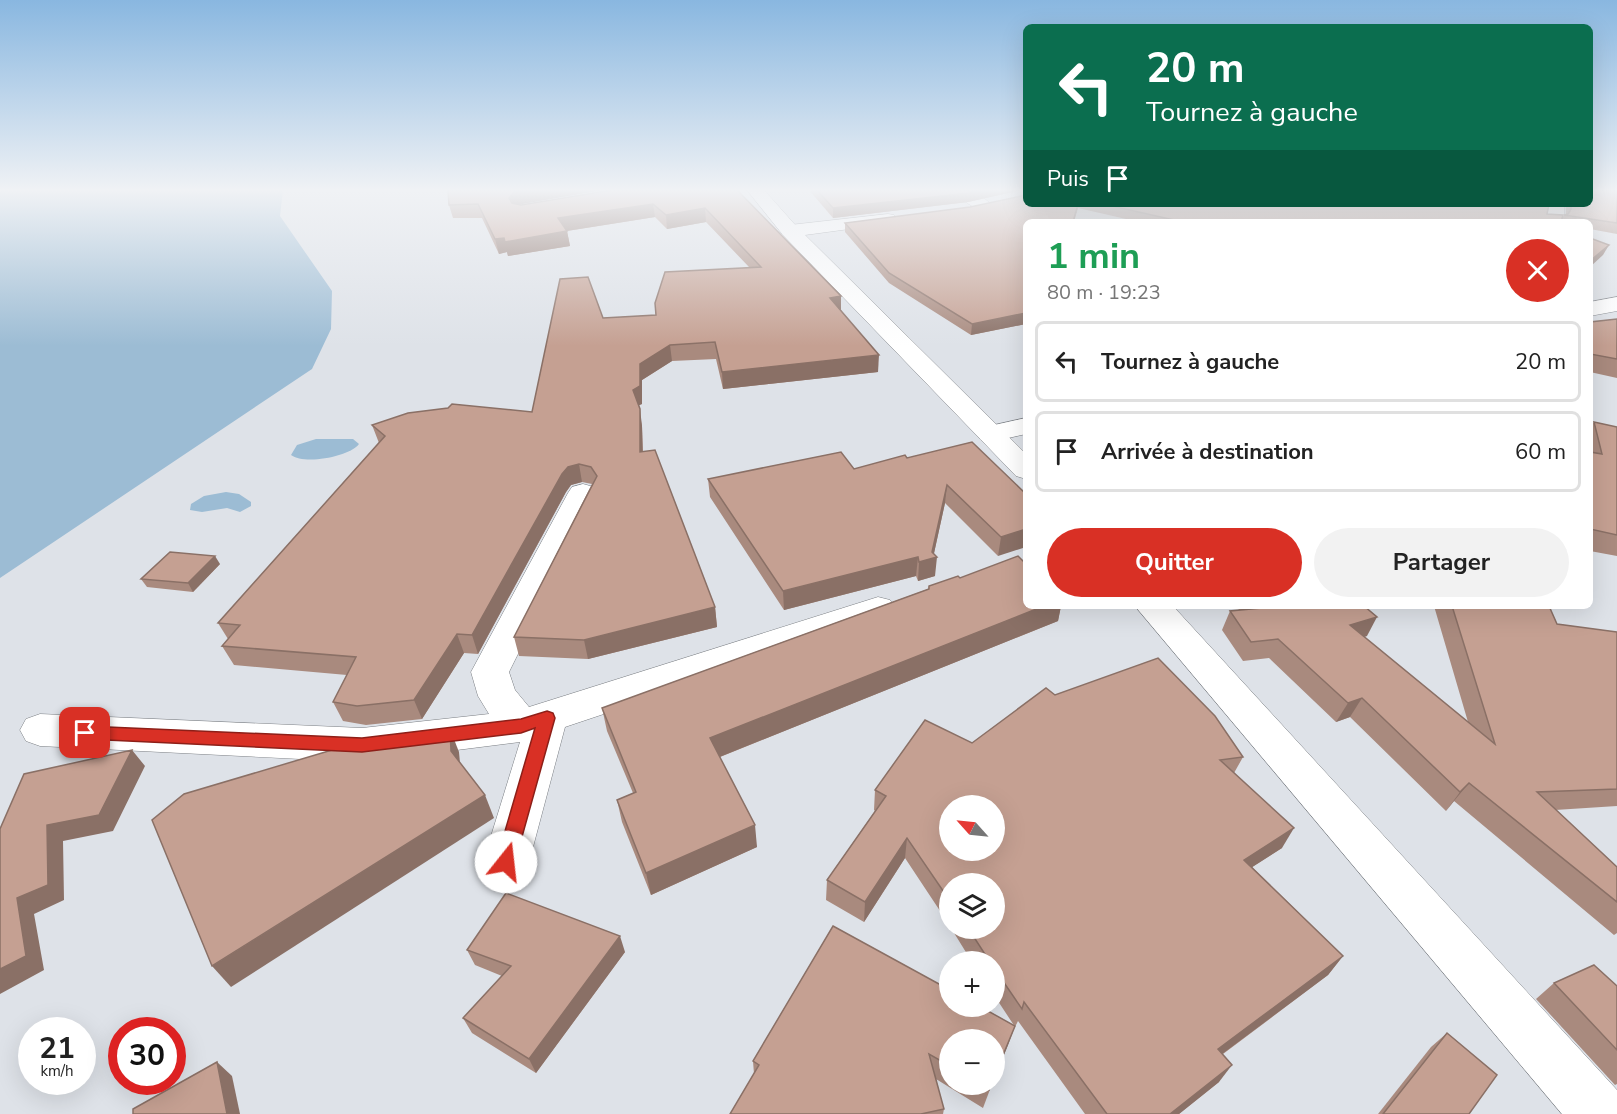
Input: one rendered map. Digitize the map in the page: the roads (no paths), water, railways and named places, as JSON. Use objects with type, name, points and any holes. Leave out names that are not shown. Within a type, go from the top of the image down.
[{"type":"street","points":[[801,242],[1023,467]]},
{"type":"street","points":[[1593,308],[1617,304]]},
{"type":"street","points":[[1593,328],[1617,324]]},
{"type":"street","points":[[991,434],[1023,427]]},
{"type":"street","points":[[534,722],[498,696],[490,672],[583,494]]},
{"type":"street","points":[[40,730],[362,745],[534,722],[903,601]]},
{"type":"street","points":[[1156,609],[1600,1114]]},
{"type":"street","points":[[506,862],[534,722]]},
{"type":"water","points":[[0,242],[298,242],[332,291],[331,329],[312,369],[0,578]]},
{"type":"water","points":[[316,439],[353,439],[359,444],[346,453],[326,458],[306,459],[291,455],[297,445]]},
{"type":"water","points":[[226,492],[239,494],[251,502],[251,506],[240,512],[227,508],[202,512],[190,510],[191,504],[204,496]]}]
